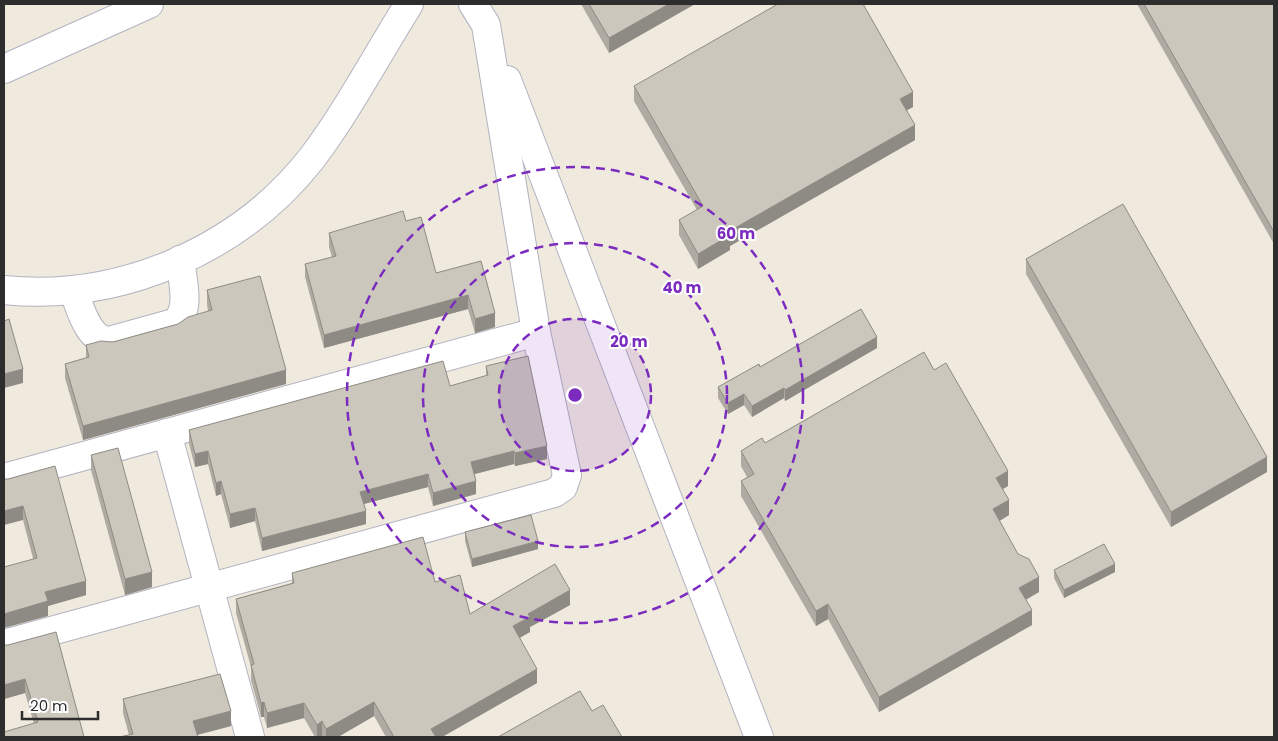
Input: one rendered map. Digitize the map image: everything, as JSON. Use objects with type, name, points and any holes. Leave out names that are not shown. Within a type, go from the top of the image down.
[{"type":"lane","points":[[4,69],[149,4]]},
{"type":"lane","points":[[4,290],[54,292],[128,280],[180,260],[230,234],[260,212],[312,158],[409,4]]},
{"type":"lane","points":[[4,644],[559,491],[566,481],[567,474],[536,332],[479,14]]},
{"type":"lane","points":[[479,14],[759,737]]},
{"type":"lane","points":[[73,290],[93,334],[100,339],[108,341],[174,323],[181,317],[184,309],[180,260]]},
{"type":"lane","points":[[4,478],[536,332]]},
{"type":"lane","points":[[167,433],[250,737]]},
{"type":"building","points":[[589,4],[669,4],[609,38]]},
{"type":"building","points":[[778,4],[863,4],[913,92],[900,99],[915,125],[728,232],[730,235],[698,254],[679,220],[703,206],[634,86]]},
{"type":"building","points":[[1144,4],[1274,4],[1274,232]]},
{"type":"building","points":[[1123,204],[1267,457],[1171,512],[1026,259]]},
{"type":"building","points":[[403,211],[406,221],[421,217],[436,273],[481,261],[495,313],[475,319],[468,295],[324,335],[305,264],[336,256],[329,233]]},
{"type":"building","points":[[260,276],[286,370],[83,426],[65,364],[89,357],[86,345],[101,341],[113,342],[178,324],[188,317],[212,310],[207,290]]},
{"type":"building","points":[[861,309],[877,337],[785,390],[784,388],[752,406],[744,394],[728,403],[718,387],[759,364],[760,367]]},
{"type":"building","points":[[9,319],[23,369],[4,374],[4,321]]},
{"type":"building","points":[[924,352],[934,370],[946,363],[1008,471],[996,478],[1009,500],[993,509],[1018,554],[1029,559],[1039,577],[1019,588],[1032,610],[879,697],[828,604],[816,611],[741,481],[754,474],[741,451],[762,438],[765,443]]},
{"type":"building","points":[[528,356],[547,446],[515,453],[514,451],[471,462],[476,481],[433,493],[428,474],[360,492],[366,511],[262,538],[255,508],[230,514],[221,481],[216,483],[208,451],[195,454],[189,430],[443,361],[450,386],[488,375],[486,366]]},
{"type":"building","points":[[118,448],[152,572],[125,579],[91,455]]},
{"type":"building","points":[[55,466],[86,581],[45,592],[48,601],[4,614],[4,567],[37,558],[23,506],[4,511],[4,479]]},
{"type":"building","points":[[531,515],[538,541],[472,559],[465,532]]},
{"type":"building","points":[[423,537],[435,582],[460,575],[470,614],[555,564],[570,590],[528,614],[530,617],[513,626],[537,669],[431,729],[436,737],[394,737],[374,702],[326,729],[322,721],[317,725],[304,703],[267,713],[264,702],[261,703],[251,665],[254,664],[236,599],[294,583],[292,573]]},
{"type":"building","points":[[1104,544],[1115,564],[1064,590],[1054,570]]},
{"type":"building","points":[[56,632],[84,737],[4,737],[4,732],[38,722],[25,679],[4,685],[4,645]]},
{"type":"building","points":[[220,674],[231,711],[193,721],[198,737],[119,737],[133,734],[123,699]]},
{"type":"building","points":[[580,691],[592,711],[603,705],[622,737],[498,737]]}]
